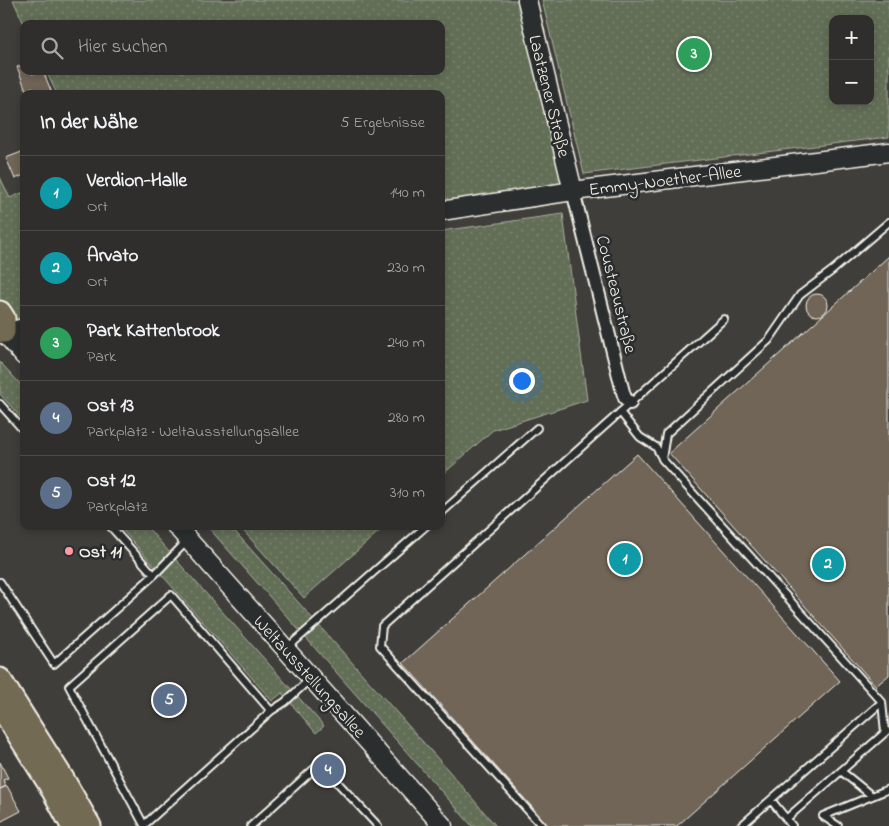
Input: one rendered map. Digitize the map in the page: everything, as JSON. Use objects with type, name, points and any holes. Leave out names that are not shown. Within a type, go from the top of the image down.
[{"type":"highway","points":[[0,679],[47,752],[90,826]]},
{"type":"highway","points":[[0,706],[49,784],[72,826]]},
{"type":"main road","name":"Laatzener Straße","points":[[527,0],[573,191]]},
{"type":"main road","name":"Emmy-Noether-Allee","points":[[445,210],[573,191],[889,152]]},
{"type":"main road","points":[[6,327],[20,350]]},
{"type":"main road","name":"Weltausstellungsallee","points":[[179,530],[443,826]]},
{"type":"street","name":"Cousteaustraße","points":[[573,191],[623,392],[630,403]]},
{"type":"lane","points":[[662,459],[666,434],[769,340],[800,295],[833,270],[889,222]]},
{"type":"lane","points":[[542,826],[380,646],[382,626],[724,319]]},
{"type":"lane","points":[[0,404],[20,426]]},
{"type":"lane","points":[[620,412],[640,436],[656,447],[662,459],[882,702],[887,731],[786,819]]},
{"type":"lane","points":[[445,509],[537,428]]},
{"type":"lane","points":[[114,530],[154,575]]},
{"type":"lane","points":[[286,649],[421,530]]},
{"type":"lane","points":[[0,582],[54,664],[154,575],[188,540]]},
{"type":"lane","points":[[271,711],[171,595],[69,686],[144,825],[249,730],[285,702],[311,678]]},
{"type":"lane","points":[[742,826],[882,702]]},
{"type":"lane","points":[[251,826],[314,769],[325,769],[378,826]]},
{"type":"lane","points":[[841,771],[872,796]]},
{"type":"lane","points":[[838,826],[823,816],[889,788]]},
{"type":"lane","points":[[771,800],[792,826]]},
{"type":"green space","points":[[13,0],[527,0],[573,191],[445,210],[445,90],[55,90],[48,75],[445,75],[445,20],[22,20]]},
{"type":"green space","points":[[542,0],[889,0],[889,137],[584,174]]},
{"type":"green space","points":[[0,177],[10,198],[20,194],[20,325],[0,312]]},
{"type":"green space","points":[[563,214],[587,400],[493,430],[445,472],[445,230]]},
{"type":"green space","points":[[0,362],[20,384],[20,416],[0,394]]},
{"type":"green space","points":[[122,530],[150,530],[324,726],[316,733],[282,693],[272,701]]},
{"type":"green space","points":[[211,530],[234,530],[496,826],[472,826]]},
{"type":"green space","points":[[243,530],[380,530],[304,598]]},
{"type":"building","points":[[20,75],[45,75],[51,90],[34,90],[33,87],[26,90]]},
{"type":"building","points":[[20,153],[20,177],[15,179],[6,158]]},
{"type":"building","points":[[889,256],[889,675],[876,686],[669,453]]},
{"type":"building","points":[[817,294],[825,297],[828,305],[825,313],[817,316],[809,313],[806,305],[809,297]]},
{"type":"building","points":[[637,454],[840,681],[677,826],[549,826],[403,663]]},
{"type":"building","points":[[0,762],[8,778],[3,780],[6,786],[0,789]]},
{"type":"building","points":[[7,786],[21,811],[0,822],[0,789]]},
{"type":"place","name":"Park Kattenbrook","points":[[694,54]]},
{"type":"place","name":"Ost 11","points":[[69,551]]},
{"type":"place","name":"Verdion-Halle","points":[[625,559]]},
{"type":"place","name":"Arvato","points":[[828,564]]},
{"type":"place","name":"Ost 12","points":[[169,700]]},
{"type":"place","name":"Ost 13","points":[[328,770]]}]
